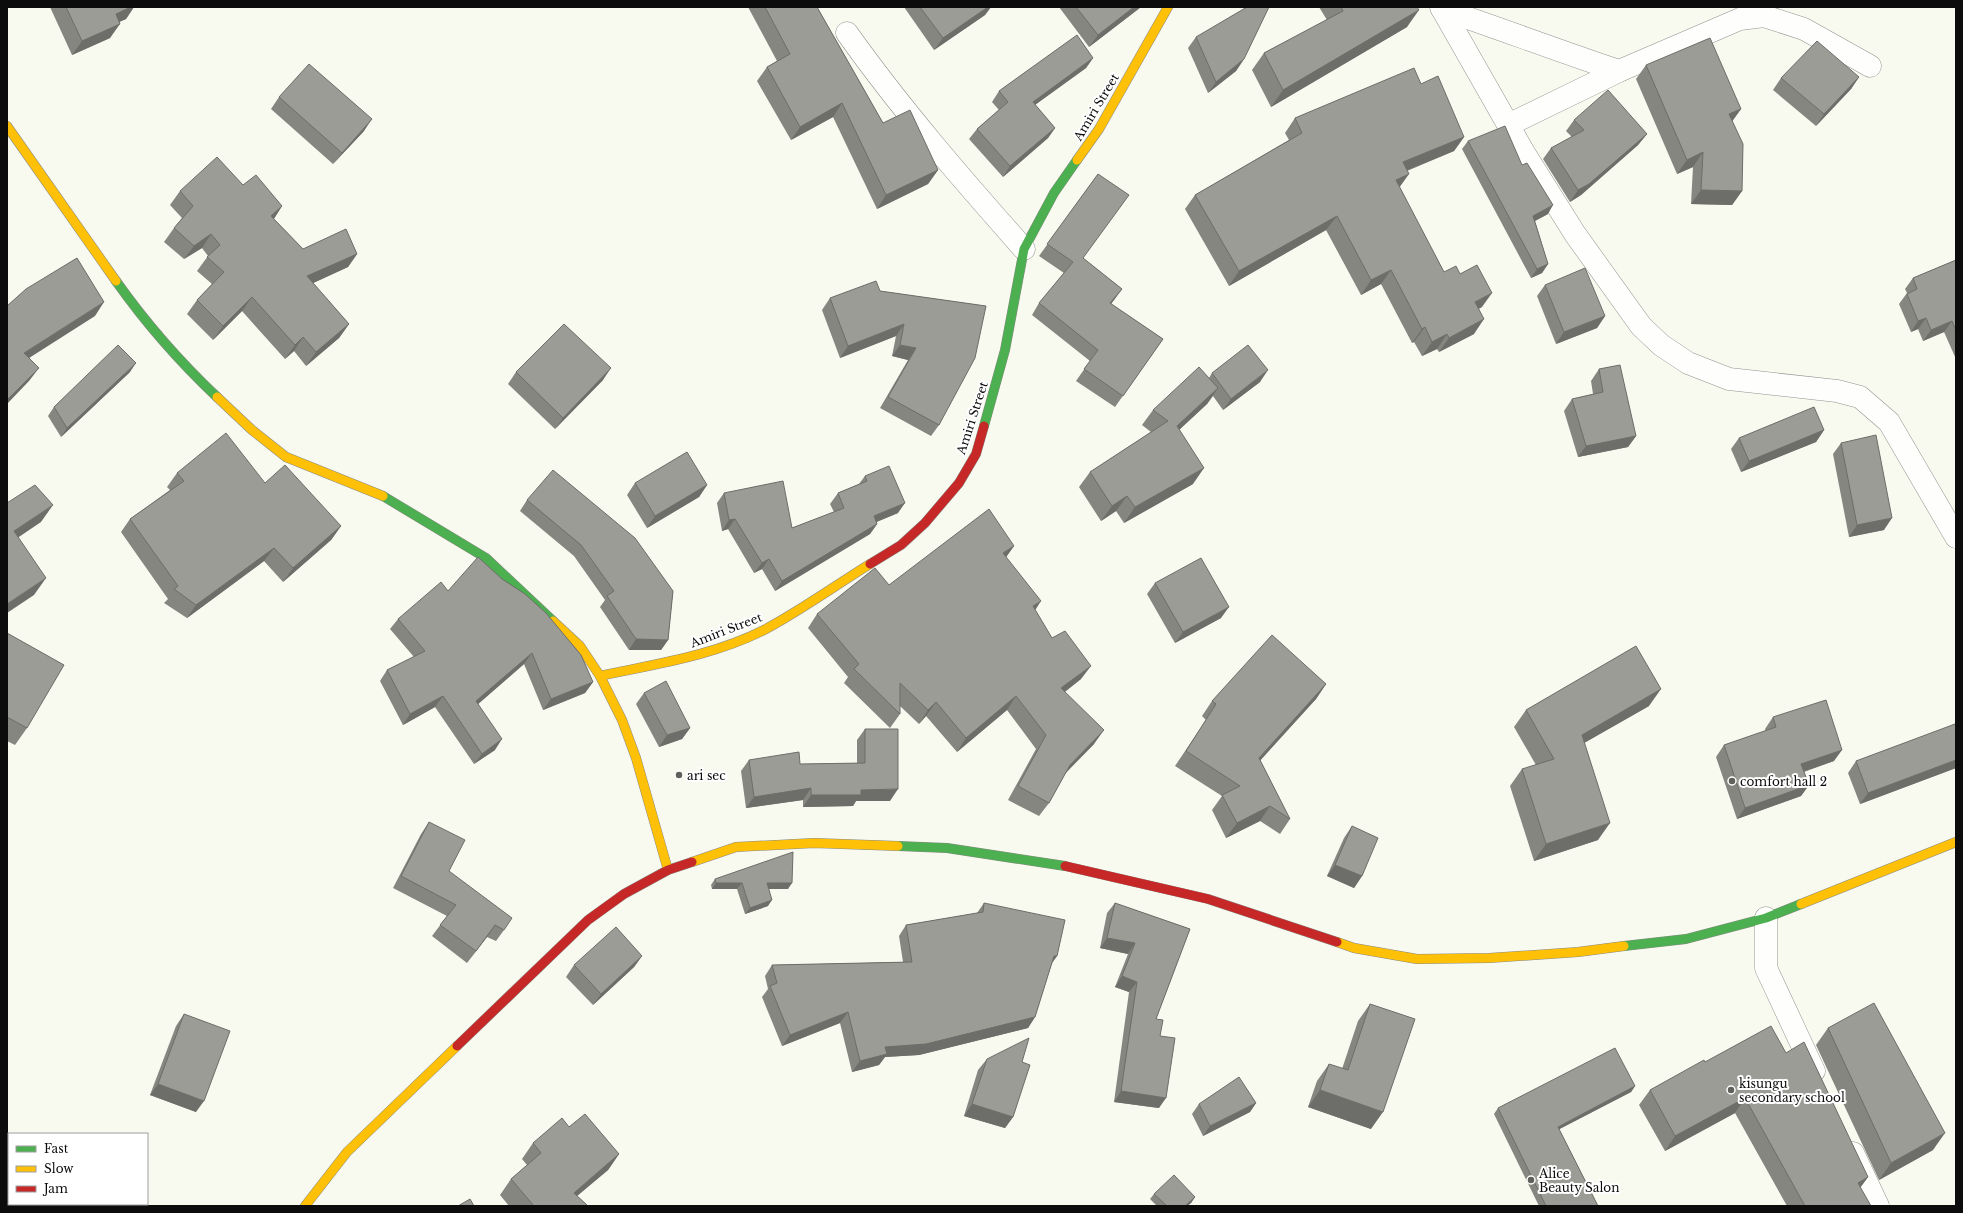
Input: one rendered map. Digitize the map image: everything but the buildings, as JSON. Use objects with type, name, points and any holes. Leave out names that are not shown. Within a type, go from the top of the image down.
[{"type":"street","name":"Amiri Street","points":[[600,676],[690,657],[764,630],[901,546],[925,523],[959,483],[976,454],[1005,350],[1024,249],[1054,193],[1099,129],[1168,7]]},
{"type":"street","points":[[1441,8],[1619,70]]},
{"type":"street","points":[[1441,8],[1508,125],[1579,240],[1641,326],[1661,345],[1688,363],[1730,380],[1837,391],[1860,398],[1889,422],[1956,537]]},
{"type":"street","points":[[1508,125],[1619,70],[1740,19],[1748,12],[1804,29],[1870,66]]},
{"type":"street","points":[[847,33],[880,79],[951,167],[1024,249]]},
{"type":"street","points":[[7,126],[51,191],[128,298],[198,379],[241,420],[286,457],[382,495],[486,558],[580,646],[600,676],[622,720],[636,758],[668,870]]},
{"type":"street","points":[[305,1206],[346,1152],[588,920],[624,894],[668,870],[736,847],[814,843],[947,848],[1080,868],[1208,899],[1354,948],[1417,959],[1488,958],[1586,951],[1686,939],[1766,918],[1956,842]]},
{"type":"street","points":[[1766,918],[1766,968],[1822,1087]]},
{"type":"street","points":[[1844,1135],[1878,1206]]},
{"type":"traffic: fast","points":[[984,426],[1005,350],[1024,249],[1054,193],[1077,160]]},
{"type":"traffic: fast","points":[[116,281],[139,312],[164,341],[217,397]]},
{"type":"traffic: fast","points":[[383,496],[486,558],[553,621]]},
{"type":"traffic: fast","points":[[898,846],[947,848],[1065,866]]},
{"type":"traffic: fast","points":[[1624,946],[1686,939],[1766,918],[1801,904]]},
{"type":"traffic: slow","points":[[1077,160],[1099,129],[1168,7]]},
{"type":"traffic: slow","points":[[7,126],[116,281]]},
{"type":"traffic: slow","points":[[217,397],[252,430],[286,457],[383,496]]},
{"type":"traffic: slow","points":[[600,676],[704,653],[745,639],[791,615],[870,564]]},
{"type":"traffic: slow","points":[[553,621],[580,646],[600,676],[622,720],[636,758],[668,870]]},
{"type":"traffic: slow","points":[[1801,904],[1956,842]]},
{"type":"traffic: slow","points":[[692,862],[736,847],[814,843],[898,846]]},
{"type":"traffic: slow","points":[[1337,942],[1354,948],[1417,959],[1489,958],[1578,952],[1624,946]]},
{"type":"traffic: slow","points":[[305,1206],[347,1152],[457,1046]]},
{"type":"traffic: jam","points":[[870,564],[901,545],[925,523],[959,483],[976,454],[984,426]]},
{"type":"traffic: jam","points":[[457,1046],[588,920],[624,894],[668,870],[692,862]]},
{"type":"traffic: jam","points":[[1065,866],[1208,899],[1337,942]]},
{"type":"place","name":"ari sec","points":[[679,775]]},
{"type":"place","name":"comfort hall 2","points":[[1732,781]]},
{"type":"place","name":"kisungu secondary school","points":[[1731,1090]]},
{"type":"place","name":"Alice Beauty Salon","points":[[1531,1180]]}]
